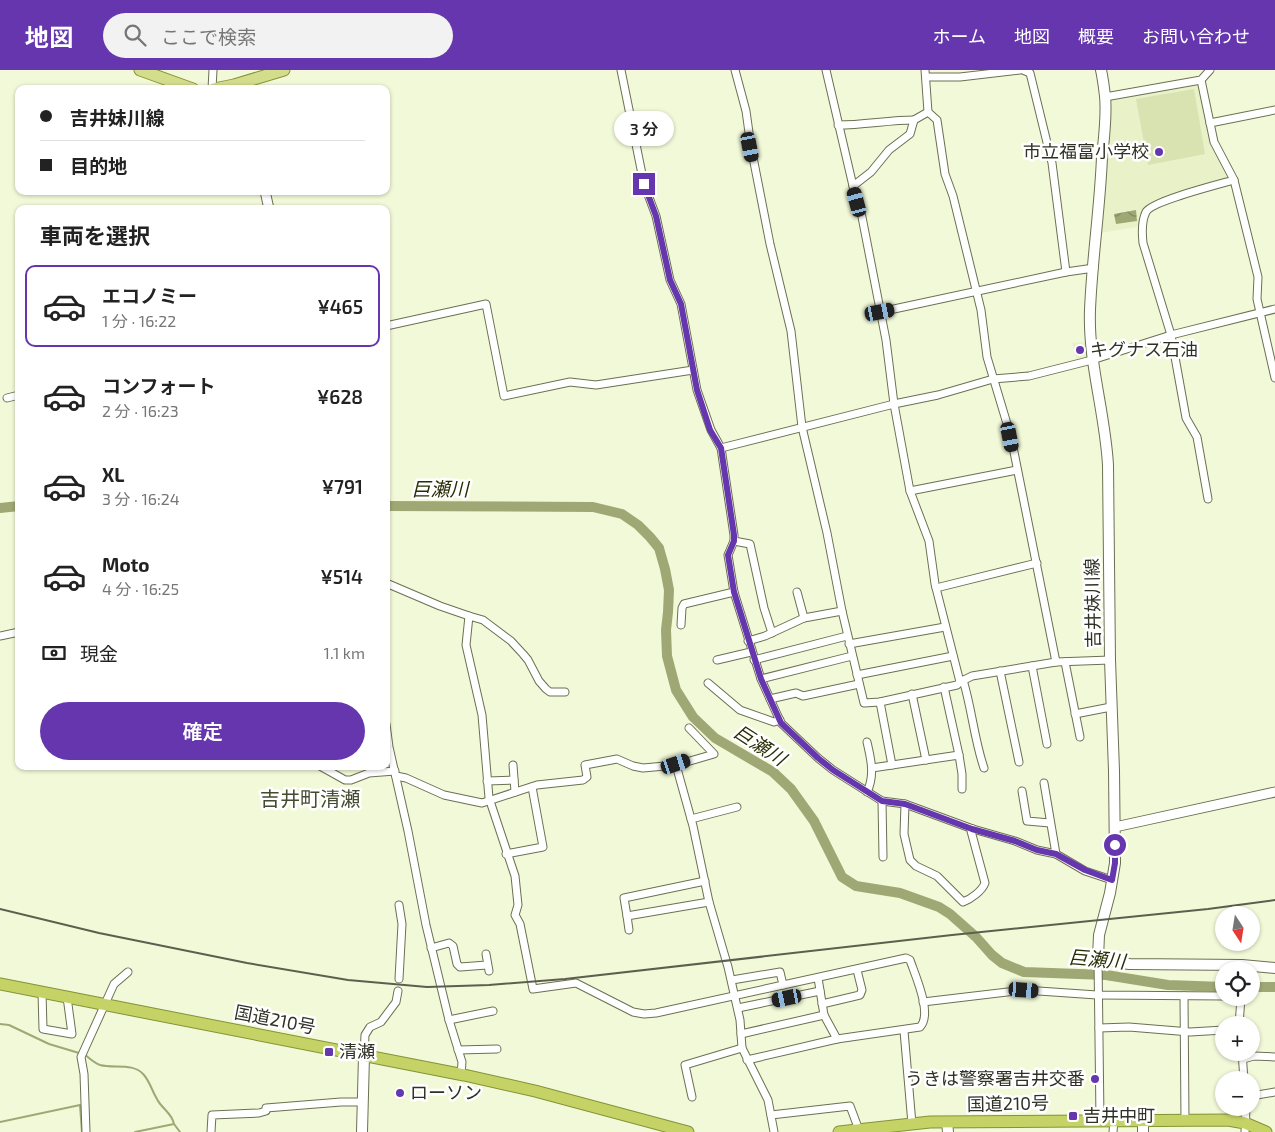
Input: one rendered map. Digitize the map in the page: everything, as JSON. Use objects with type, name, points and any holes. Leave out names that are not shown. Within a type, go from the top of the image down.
[{"type":"highway","name":"国道210号","points":[[0,984],[462,1074],[535,1091],[669,1129],[688,1132]]},
{"type":"highway","name":"国道210号","points":[[839,1132],[912,1124],[948,1127],[1100,1120],[1113,1126],[1143,1127],[1185,1120],[1228,1120],[1245,1127],[1266,1132]]},
{"type":"main road","points":[[241,85],[284,70]]},
{"type":"main road","name":"吉井妹川線","points":[[1097,961],[1100,934],[1115,863],[1108,465],[1107,444],[1092,360],[1090,309],[1100,194],[1105,97],[1101,70]]},
{"type":"main road","points":[[144,71],[182,85]]},
{"type":"main road","points":[[1097,961],[1215,967]]},
{"type":"main road","points":[[1260,968],[1275,968]]},
{"type":"main road","points":[[362,1132],[364,1056]]},
{"type":"street","points":[[213,70],[213,85]]},
{"type":"street","points":[[621,70],[644,184],[656,216],[670,280],[681,304],[693,370],[705,416],[710,430],[721,448],[734,541],[728,555],[734,592],[751,652],[780,720],[818,758],[882,801],[905,804],[972,829],[1015,841],[1037,850],[1056,854],[1085,870],[1112,880]]},
{"type":"street","points":[[735,70],[746,111],[750,147],[790,331],[802,427],[827,533],[847,636],[864,703],[880,702],[957,685],[972,676],[1000,671],[1056,662],[1110,660]]},
{"type":"street","points":[[826,70],[862,217],[889,360],[894,404],[910,491],[929,541],[936,588],[945,627],[961,681],[969,699],[984,768]]},
{"type":"street","points":[[1056,662],[1010,437],[987,357],[977,291],[953,196],[945,174],[937,120],[928,112],[925,74],[960,77],[1022,70],[1030,73],[1052,163],[1066,272]]},
{"type":"street","points":[[1105,97],[1204,74],[1214,142],[1234,180],[1258,277],[1257,299],[1259,312],[1275,378]]},
{"type":"street","points":[[1210,123],[1275,110]]},
{"type":"street","points":[[838,125],[914,120],[928,112]]},
{"type":"street","points":[[853,186],[870,172],[889,150],[910,134],[914,120]]},
{"type":"street","points":[[1208,499],[1198,437],[1186,418],[1171,335],[1143,243],[1143,225],[1146,211],[1152,205],[1234,180]]},
{"type":"street","points":[[880,312],[1066,272],[1094,268]]},
{"type":"street","points":[[390,326],[486,304],[504,396],[570,382],[596,385],[693,370]]},
{"type":"street","points":[[721,448],[894,404],[938,395],[993,379],[1029,376],[1092,360],[1171,335],[1275,309]]},
{"type":"street","points":[[7,398],[15,397]]},
{"type":"street","points":[[910,491],[1017,470]]},
{"type":"street","points":[[734,541],[750,544],[764,608],[772,633]]},
{"type":"street","points":[[936,588],[1037,563]]},
{"type":"street","points":[[390,585],[483,620],[511,641],[528,660],[539,681],[546,689],[550,692],[565,692]]},
{"type":"street","points":[[681,624],[684,604],[734,592]]},
{"type":"street","points":[[797,592],[804,618]]},
{"type":"street","points":[[748,641],[772,633],[804,618],[842,611]]},
{"type":"street","points":[[469,616],[466,645],[482,715],[488,802],[515,876],[518,905],[515,915],[520,924],[533,988],[576,984],[633,1012],[644,1014],[670,1011],[906,958],[910,960],[922,992],[924,1022],[922,1025],[904,1031],[838,1039],[747,1060]]},
{"type":"street","points":[[849,644],[945,627]]},
{"type":"street","points":[[0,636],[15,633]]},
{"type":"street","points":[[754,660],[847,636]]},
{"type":"street","points":[[716,660],[751,652]]},
{"type":"street","points":[[761,679],[852,656]]},
{"type":"street","points":[[857,675],[953,656]]},
{"type":"street","points":[[1065,662],[1080,737]]},
{"type":"street","points":[[1032,666],[1047,744]]},
{"type":"street","points":[[1000,671],[1019,762]]},
{"type":"street","points":[[708,683],[740,710],[774,722],[780,720]]},
{"type":"street","points":[[770,700],[796,693],[803,696],[859,684]]},
{"type":"street","points":[[944,688],[959,755],[962,789]]},
{"type":"street","points":[[912,694],[926,760]]},
{"type":"street","points":[[880,702],[892,765]]},
{"type":"street","points":[[1075,714],[1111,707]]},
{"type":"street","points":[[327,770],[345,780],[351,780],[369,773],[395,773],[444,795],[488,802],[532,787],[583,780],[588,777],[585,765],[617,759],[643,768],[676,764],[714,754],[689,728]]},
{"type":"street","points":[[867,742],[872,768],[870,785],[867,792]]},
{"type":"street","points":[[390,750],[431,948],[448,1020],[462,1062],[462,1074]]},
{"type":"street","points":[[872,768],[959,755]]},
{"type":"street","points":[[676,764],[691,819],[709,902],[732,980],[738,1008],[742,1048],[768,1100],[774,1132]]},
{"type":"street","points":[[513,765],[514,792]]},
{"type":"street","points":[[487,781],[514,780]]},
{"type":"street","points":[[1044,783],[1056,854]]},
{"type":"street","points":[[506,854],[543,847],[532,787]]},
{"type":"street","points":[[1022,791],[1027,821],[1050,823]]},
{"type":"street","points":[[1115,827],[1275,792]]},
{"type":"street","points":[[882,801],[883,857]]},
{"type":"street","points":[[905,804],[904,834],[910,860],[916,866],[937,876],[963,902],[983,888],[985,883],[972,829]]},
{"type":"street","points":[[691,819],[737,807]]},
{"type":"street","points":[[629,930],[624,898],[705,881]]},
{"type":"street","points":[[627,916],[709,902]]},
{"type":"street","points":[[399,905],[402,924],[399,979]]},
{"type":"street","points":[[431,948],[449,944],[453,946],[457,964],[460,967],[488,968],[486,954]]},
{"type":"street","points":[[1097,961],[1100,1120]]},
{"type":"street","points":[[822,1004],[860,995],[862,990],[857,970]]},
{"type":"street","points":[[86,1132],[82,1054],[103,1004],[114,984],[128,972]]},
{"type":"street","points":[[732,980],[780,972],[783,985]]},
{"type":"street","points":[[818,978],[824,1015],[838,1039]]},
{"type":"street","points":[[923,1002],[1024,990],[1215,996]]},
{"type":"street","points":[[364,1056],[365,1035],[370,1028],[381,1022],[396,1002],[398,991]]},
{"type":"street","points":[[738,1008],[820,991]]},
{"type":"street","points":[[42,992],[43,1029],[72,1034],[67,997]]},
{"type":"street","points":[[1184,996],[1185,1120]]},
{"type":"street","points":[[448,1020],[494,1011]]},
{"type":"street","points":[[740,1034],[824,1015]]},
{"type":"street","points":[[1099,1028],[1129,1027],[1184,1031],[1215,1030]]},
{"type":"street","points":[[904,1031],[912,1124]]},
{"type":"street","points":[[692,1097],[685,1065],[742,1048]]},
{"type":"street","points":[[458,1050],[497,1049]]},
{"type":"street","points":[[1260,1056],[1275,1057]]},
{"type":"street","points":[[1260,1094],[1275,1092]]},
{"type":"street","points":[[211,1132],[212,1115],[259,1113],[266,1111],[266,1108],[363,1102]]},
{"type":"street","points":[[771,1115],[850,1106],[860,1130]]},
{"type":"shaded area","points":[[1194,84],[1198,86],[1205,117],[1231,177],[1227,181],[1155,200],[1144,213],[1142,226],[1101,233],[1109,99]]},
{"type":"shaded area","points":[[1194,89],[1205,154],[1148,165],[1136,99]]},
{"type":"shaded area","name":"キグナス石油","points":[[1086,342],[1086,358],[1077,360],[1072,343]]},
{"type":"water","points":[[1136,210],[1137,221],[1116,224],[1114,214]]},
{"type":"waterway","name":"巨瀬川","points":[[0,508],[15,506]]},
{"type":"waterway","name":"巨瀬川","points":[[390,506],[593,507],[622,514],[638,525],[659,548],[669,590],[666,630],[667,656],[676,690],[693,717],[715,738],[773,772],[791,789],[814,821],[842,877],[856,886],[900,893],[939,907],[976,937],[1002,963],[1024,972],[1106,975],[1168,985],[1215,987]]},
{"type":"waterway","name":"巨瀬川","points":[[1260,987],[1275,987]]},
{"type":"waterway","points":[[0,1024],[9,1025],[49,1044],[79,1053]]},
{"type":"waterway","points":[[84,1054],[100,1065],[129,1067],[140,1071],[174,1124]]},
{"type":"waterway","points":[[0,1122],[80,1105],[82,1132]]},
{"type":"waterway","points":[[135,1132],[174,1124],[180,1132]]},
{"type":"railway","points":[[0,909],[99,933],[247,963],[348,980],[427,987],[489,985],[565,979],[952,935],[1208,909],[1275,900]]},
{"type":"place","name":"市立福富小学校","points":[[1159,152]]},
{"type":"place","name":"キグナス石油","points":[[1080,350]]},
{"type":"place","name":"清瀬","points":[[329,1052]]},
{"type":"place","name":"うきは警察署吉井交番","points":[[1095,1079]]},
{"type":"place","name":"ローソン","points":[[400,1093]]},
{"type":"place","name":"吉井中町","points":[[1073,1116]]},
{"type":"district","name":"吉井町清瀬","points":[[310,799]]},
{"type":"route","points":[[644,184],[656,216],[670,280],[681,304],[697,390],[710,430],[721,448],[734,535],[734,541],[728,555],[734,592],[754,660],[781,723],[833,770],[882,801],[905,804],[972,829],[1015,841],[1037,850],[1056,854],[1085,870],[1112,880],[1115,863],[1115,845]]}]
